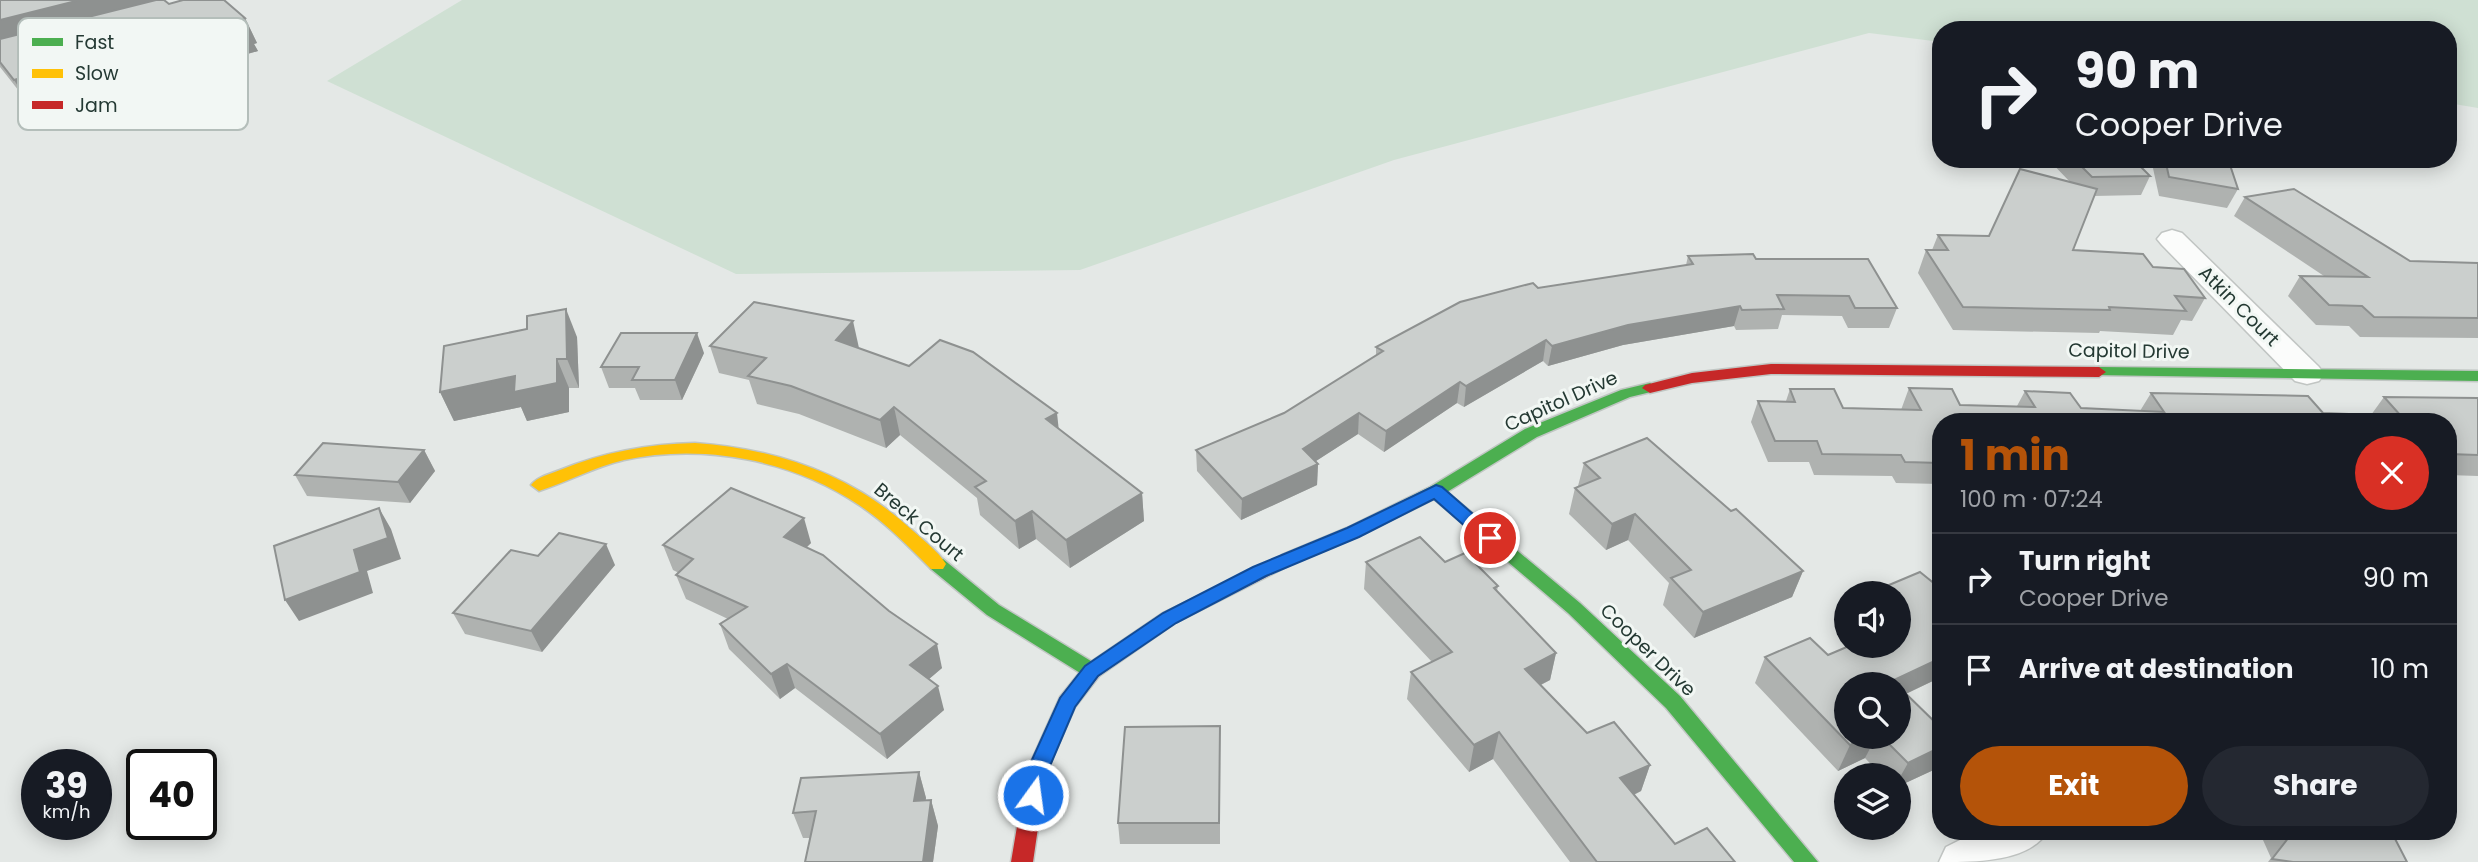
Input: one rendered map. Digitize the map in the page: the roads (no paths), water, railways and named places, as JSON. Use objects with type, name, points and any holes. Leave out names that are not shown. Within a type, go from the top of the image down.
[{"type":"street","name":"Atkin Court","points":[[2172,239],[2307,374]]},
{"type":"street","name":"Capitol Drive","points":[[1022,862],[1036,773],[1067,703],[1091,671],[1181,612],[1259,571],[1353,532],[1436,491],[1531,433],[1626,393],[1692,378],[1771,369],[2478,376]]},
{"type":"street","name":"Breck Court","points":[[539,485],[597,461],[643,451],[690,449],[761,457],[825,477],[880,511],[964,588],[998,613],[1091,671]]},
{"type":"street","name":"Cooper Drive","points":[[1436,491],[1574,608],[1664,693],[1745,785],[1807,862]]},
{"type":"street","points":[[1964,862],[2007,840]]}]
